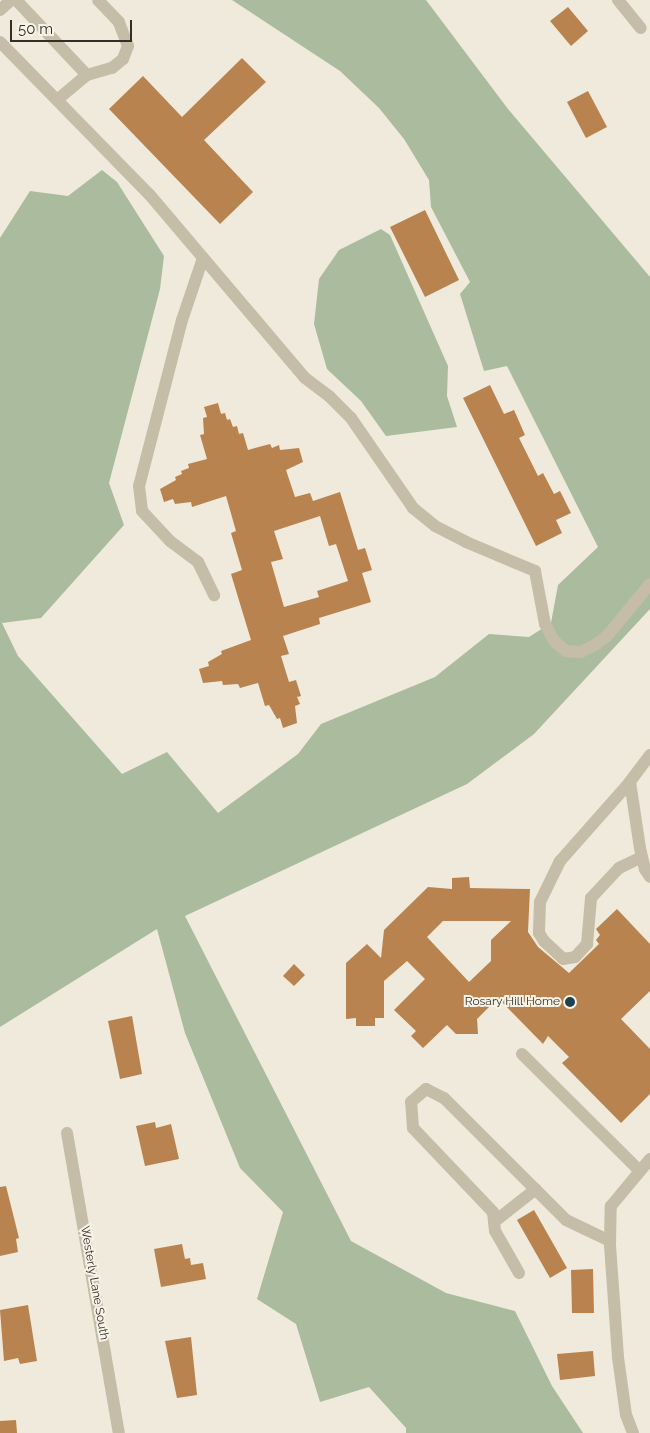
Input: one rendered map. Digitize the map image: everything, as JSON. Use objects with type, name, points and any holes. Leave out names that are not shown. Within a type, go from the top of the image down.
[{"type":"street","points":[[0,10],[11,0]]},
{"type":"street","points":[[16,0],[87,75]]},
{"type":"street","points":[[57,100],[87,75],[112,68],[123,59],[128,46],[119,22],[98,0]]},
{"type":"street","points":[[618,0],[641,28]]},
{"type":"street","points":[[0,42],[149,194],[305,378],[330,396],[351,418],[413,508],[435,526],[466,542],[535,571],[545,624],[554,641],[566,651],[581,652],[607,636],[650,584]]},
{"type":"street","points":[[203,258],[182,320],[139,486],[142,512],[170,542],[198,562],[214,595]]},
{"type":"street","points":[[642,857],[619,868],[591,898],[587,944],[575,958],[563,959],[544,941],[539,932],[540,902],[560,861],[630,782],[650,755]]},
{"type":"street","points":[[630,782],[642,857],[650,877]]},
{"type":"street","points":[[522,1054],[640,1170]]},
{"type":"street","points":[[519,1273],[495,1230],[493,1212],[413,1128],[411,1102],[426,1089],[444,1098],[566,1220],[610,1240]]},
{"type":"street","name":"Westerly Lane South","points":[[67,1133],[119,1433]]},
{"type":"street","points":[[633,1433],[626,1415],[618,1357],[610,1240],[611,1206],[650,1159]]},
{"type":"street","points":[[494,1222],[536,1189]]},
{"type":"green space","points":[[232,0],[426,0],[508,109],[650,277],[650,609],[534,734],[467,784],[185,916],[351,1241],[446,1293],[515,1311],[552,1386],[583,1433],[406,1433],[406,1428],[369,1387],[320,1402],[296,1324],[257,1299],[283,1212],[240,1168],[185,1033],[157,929],[0,1027],[0,238],[30,191],[68,196],[102,170],[117,182],[164,256],[160,289],[109,483],[124,525],[41,618],[2,623],[18,656],[122,774],[167,752],[218,813],[298,754],[321,724],[435,677],[489,634],[529,637],[551,623],[558,585],[598,547],[507,366],[484,371],[460,294],[470,282],[431,207],[429,180],[404,139],[379,108],[340,71]]},
{"type":"green space","points":[[381,229],[390,235],[448,366],[447,396],[457,427],[386,436],[361,401],[327,369],[314,324],[319,279],[339,250]]},
{"type":"building","points":[[568,7],[588,31],[571,46],[550,21]]},
{"type":"building","points":[[242,58],[266,82],[204,140],[253,192],[220,224],[109,109],[143,76],[182,117]]},
{"type":"building","points":[[588,91],[607,127],[586,138],[567,102]]},
{"type":"building","points":[[425,210],[459,280],[425,297],[390,227]]},
{"type":"building","points":[[490,385],[504,414],[514,410],[525,435],[519,438],[538,476],[543,473],[554,494],[560,491],[571,513],[556,520],[562,533],[536,546],[463,398]]},
{"type":"building","points":[[218,403],[221,414],[225,413],[227,420],[230,419],[233,427],[237,426],[239,434],[243,433],[248,450],[270,444],[272,448],[279,445],[280,450],[299,448],[303,462],[286,470],[295,497],[310,493],[313,501],[340,492],[358,550],[365,548],[372,570],[362,573],[371,602],[319,618],[320,624],[283,636],[289,654],[281,656],[289,682],[296,680],[301,696],[297,697],[300,704],[295,706],[297,723],[283,728],[280,718],[277,719],[269,705],[265,706],[258,683],[240,688],[238,684],[223,685],[222,681],[203,683],[199,669],[209,666],[208,662],[222,654],[221,651],[251,640],[231,574],[242,570],[231,533],[236,531],[226,496],[192,507],[191,502],[175,504],[173,499],[164,502],[160,489],[176,480],[175,477],[182,474],[181,471],[189,468],[188,464],[207,459],[200,435],[204,434],[203,418],[207,417],[204,407]],"holes":[[[320,516],[329,546],[336,544],[348,581],[317,591],[319,597],[284,607],[271,562],[283,559],[274,531]]]},
{"type":"building","name":"Rosary Hill Home","points":[[469,877],[470,888],[530,889],[528,932],[538,947],[569,973],[599,944],[596,940],[600,935],[596,929],[617,909],[650,944],[650,991],[621,1019],[650,1049],[650,1094],[621,1123],[562,1063],[569,1057],[548,1036],[543,1044],[498,998],[477,1019],[478,1034],[456,1034],[447,1025],[423,1048],[411,1036],[416,1031],[394,1010],[425,979],[407,961],[384,981],[384,1018],[375,1018],[375,1026],[356,1026],[356,1018],[346,1019],[346,963],[367,944],[381,958],[384,930],[428,887],[452,889],[452,878]],"holes":[[[443,921],[511,921],[491,940],[491,961],[469,982],[427,937]]]},
{"type":"building","points":[[294,964],[305,975],[294,986],[283,976]]},
{"type":"building","points":[[132,1016],[142,1074],[120,1079],[108,1021]]},
{"type":"building","points":[[155,1122],[156,1128],[171,1124],[179,1159],[145,1166],[136,1126]]},
{"type":"building","points":[[6,1186],[19,1238],[16,1239],[18,1252],[0,1256],[0,1187]]},
{"type":"building","points":[[534,1210],[567,1268],[550,1278],[517,1220]]},
{"type":"building","points":[[182,1244],[185,1259],[190,1258],[191,1265],[203,1263],[206,1279],[161,1287],[154,1249]]},
{"type":"building","points":[[593,1269],[594,1313],[572,1313],[571,1270]]},
{"type":"building","points":[[28,1305],[37,1361],[20,1364],[18,1358],[4,1361],[0,1310]]},
{"type":"building","points":[[191,1337],[197,1395],[177,1398],[165,1341]]},
{"type":"building","points":[[593,1351],[595,1376],[560,1380],[557,1354]]},
{"type":"building","points":[[16,1420],[17,1433],[0,1433],[0,1421]]},
{"type":"place","name":"Rosary Hill Home","points":[[570,1002]]}]
